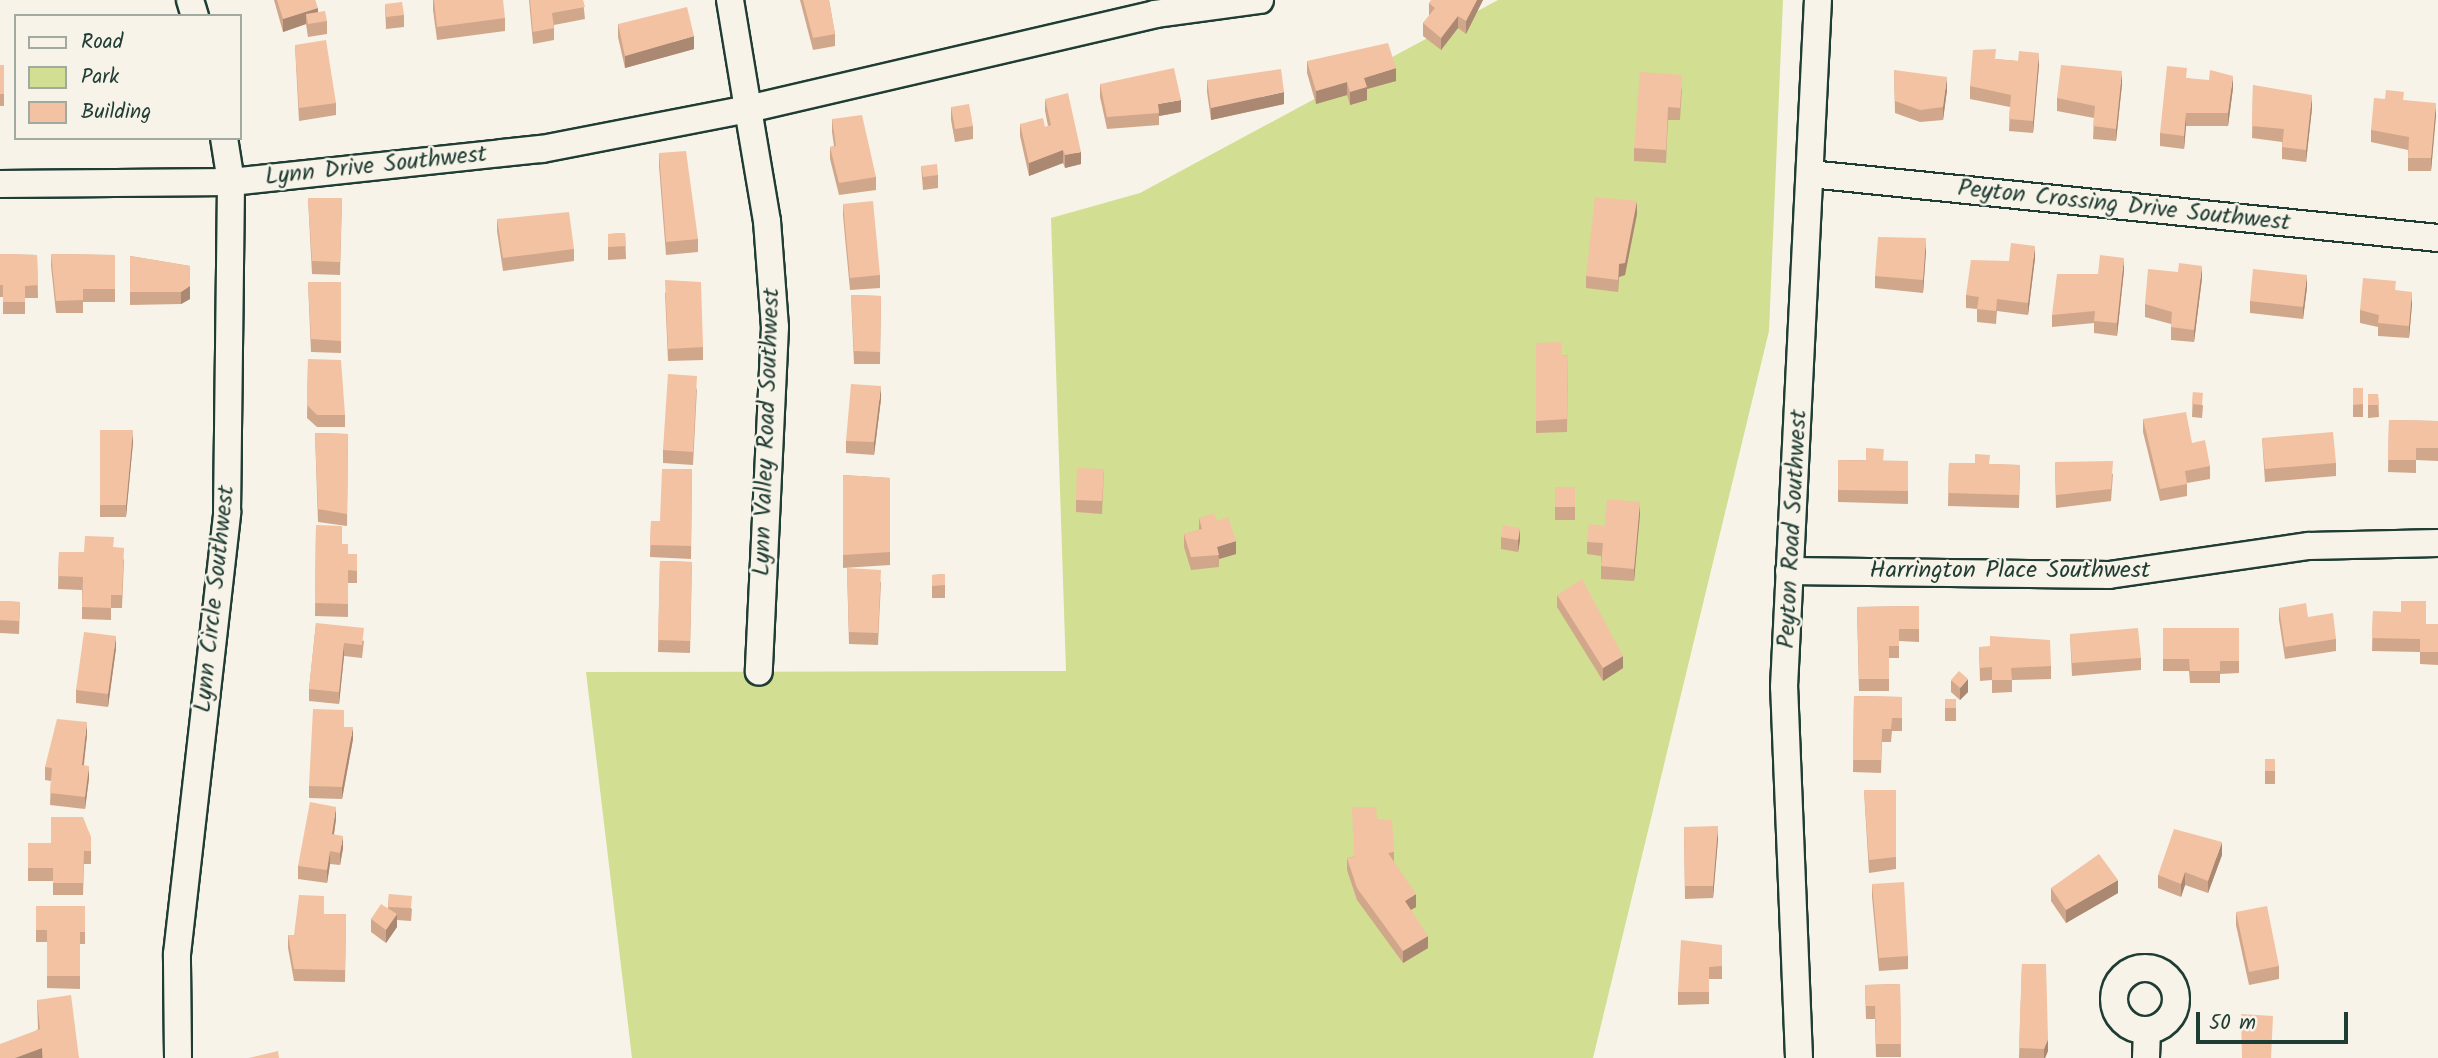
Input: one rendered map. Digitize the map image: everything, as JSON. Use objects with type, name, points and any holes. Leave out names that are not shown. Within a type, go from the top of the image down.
[{"type":"street","name":"Lynn Valley Road Southwest","points":[[730,0],[767,221],[775,327],[759,672]]},
{"type":"street","points":[[748,109],[1155,14],[1260,0]]},
{"type":"street","name":"Peyton Road Southwest","points":[[1798,1058],[1784,687],[1818,0]]},
{"type":"street","name":"Lynn Drive Southwest","points":[[0,184],[231,182],[542,149],[748,109]]},
{"type":"street","name":"Lynn Circle Southwest","points":[[178,1058],[177,954],[227,512],[231,182],[224,140]]},
{"type":"street","name":"Peyton Crossing Drive Southwest","points":[[1810,174],[2438,238]]},
{"type":"street","name":"Harrington Place Southwest","points":[[1789,571],[2109,575],[2309,546],[2438,543]]},
{"type":"street","points":[[2147,1031],[2147,1058]]},
{"type":"green space","points":[[1498,0],[1783,0],[1769,331],[1593,1058],[632,1058],[586,672],[1066,671],[1051,218],[1140,193]]},
{"type":"building","points":[[277,0],[315,0],[318,8],[283,19]]},
{"type":"building","points":[[434,0],[503,0],[505,18],[437,27]]},
{"type":"building","points":[[530,0],[583,0],[585,7],[552,13],[554,28],[533,32]]},
{"type":"building","points":[[803,0],[829,0],[835,34],[813,38]]},
{"type":"building","points":[[1431,0],[1477,0],[1466,21],[1458,16],[1441,38],[1423,23],[1435,8],[1429,3]]},
{"type":"building","points":[[402,2],[404,15],[386,17],[385,4]]},
{"type":"building","points":[[687,7],[694,36],[625,56],[618,24]]},
{"type":"building","points":[[325,11],[327,21],[308,24],[306,14]]},
{"type":"building","points":[[326,40],[336,103],[299,108],[295,45]]},
{"type":"building","points":[[1388,43],[1396,68],[1364,78],[1367,87],[1350,92],[1347,82],[1316,91],[1307,61]]},
{"type":"building","points":[[1996,49],[1995,59],[2018,61],[2019,51],[2039,53],[2033,121],[2009,119],[2011,95],[1970,86],[1973,50]]},
{"type":"building","points":[[0,65],[4,65],[4,94],[0,94]]},
{"type":"building","points":[[2061,65],[2122,71],[2116,129],[2093,126],[2095,106],[2057,98]]},
{"type":"building","points":[[2167,66],[2187,68],[2186,78],[2209,80],[2210,70],[2233,76],[2228,113],[2186,113],[2184,136],[2160,133]]},
{"type":"building","points":[[1174,68],[1181,100],[1158,104],[1159,113],[1107,117],[1100,84]]},
{"type":"building","points":[[1281,69],[1284,92],[1211,108],[1207,80]]},
{"type":"building","points":[[1894,70],[1947,77],[1943,107],[1920,110],[1895,101]]},
{"type":"building","points":[[1640,72],[1682,75],[1680,108],[1668,107],[1666,150],[1634,148]]},
{"type":"building","points":[[2253,85],[2312,95],[2306,150],[2282,147],[2284,129],[2252,126]]},
{"type":"building","points":[[2386,90],[2404,92],[2403,100],[2436,103],[2431,158],[2408,158],[2409,137],[2371,130],[2374,98],[2385,99]]},
{"type":"building","points":[[1068,93],[1081,152],[1065,155],[1063,150],[1029,163],[1020,124],[1043,118],[1045,127],[1051,125],[1045,99]]},
{"type":"building","points":[[969,104],[973,126],[955,129],[951,107]]},
{"type":"building","points":[[862,115],[876,177],[839,183],[830,147],[836,146],[832,119]]},
{"type":"building","points":[[686,151],[698,239],[666,242],[659,153]]},
{"type":"building","points":[[937,164],[938,175],[923,177],[921,166]]},
{"type":"building","points":[[1595,197],[1637,201],[1625,263],[1619,264],[1618,280],[1586,276]]},
{"type":"building","points":[[308,198],[342,198],[340,262],[312,261]]},
{"type":"building","points":[[873,201],[880,275],[850,278],[843,204]]},
{"type":"building","points":[[569,212],[574,249],[503,258],[497,219]]},
{"type":"building","points":[[625,233],[626,246],[608,247],[608,234]]},
{"type":"building","points":[[1878,237],[1926,238],[1923,280],[1875,276]]},
{"type":"building","points":[[2011,243],[2035,246],[2028,303],[1997,299],[1996,311],[1977,309],[1979,297],[1966,295],[1971,260],[2009,261]]},
{"type":"building","points":[[0,254],[37,255],[38,285],[25,286],[25,302],[3,302]]},
{"type":"building","points":[[51,254],[115,255],[115,289],[83,289],[83,300],[56,301]]},
{"type":"building","points":[[2100,255],[2124,258],[2117,323],[2094,321],[2095,311],[2052,315],[2057,274],[2098,274]]},
{"type":"building","points":[[130,256],[190,266],[190,286],[181,292],[130,292]]},
{"type":"building","points":[[2179,263],[2202,266],[2194,330],[2171,327],[2172,312],[2145,304],[2148,269],[2178,272]]},
{"type":"building","points":[[2253,269],[2307,275],[2303,307],[2250,301]]},
{"type":"building","points":[[2363,278],[2396,281],[2395,290],[2412,292],[2409,326],[2378,323],[2379,315],[2360,310]]},
{"type":"building","points":[[665,280],[701,282],[703,347],[668,349]]},
{"type":"building","points":[[308,282],[341,282],[341,341],[311,339]]},
{"type":"building","points":[[851,295],[881,296],[880,352],[854,351]]},
{"type":"building","points":[[1561,342],[1562,356],[1568,355],[1567,419],[1536,421],[1536,343]]},
{"type":"building","points":[[308,359],[341,360],[345,415],[317,415],[307,405]]},
{"type":"building","points":[[668,374],[697,376],[693,452],[663,450]]},
{"type":"building","points":[[851,384],[881,386],[874,442],[846,441]]},
{"type":"building","points":[[2353,388],[2363,388],[2363,404],[2353,405]]},
{"type":"building","points":[[2193,392],[2203,393],[2202,405],[2192,404]]},
{"type":"building","points":[[2368,394],[2378,394],[2379,405],[2368,405]]},
{"type":"building","points":[[2186,412],[2192,443],[2205,440],[2210,466],[2185,471],[2187,484],[2160,489],[2143,419]]},
{"type":"building","points":[[2389,420],[2438,421],[2438,448],[2416,448],[2416,460],[2388,460]]},
{"type":"building","points":[[100,430],[133,430],[126,505],[100,505]]},
{"type":"building","points":[[2333,432],[2336,463],[2265,469],[2262,438]]},
{"type":"building","points":[[315,433],[348,434],[347,514],[318,509]]},
{"type":"building","points":[[1866,448],[1884,449],[1883,461],[1908,461],[1908,491],[1838,490],[1838,460],[1866,461]]},
{"type":"building","points":[[1975,454],[1990,455],[1989,464],[2020,465],[2019,495],[1948,493],[1949,463],[1975,463]]},
{"type":"building","points":[[2113,461],[2111,489],[2056,495],[2055,462]]},
{"type":"building","points":[[1077,468],[1104,469],[1102,501],[1076,500]]},
{"type":"building","points":[[662,469],[692,469],[691,546],[650,545],[651,521],[660,521]]},
{"type":"building","points":[[843,475],[890,478],[890,552],[843,555]]},
{"type":"building","points":[[1555,487],[1575,487],[1575,507],[1555,507]]},
{"type":"building","points":[[1607,499],[1640,502],[1634,569],[1601,566],[1603,543],[1587,542],[1589,524],[1605,526]]},
{"type":"building","points":[[1214,513],[1217,521],[1228,517],[1236,541],[1217,547],[1219,555],[1191,557],[1184,534],[1202,529],[1199,518]]},
{"type":"building","points":[[316,525],[342,526],[342,544],[348,544],[348,554],[357,554],[357,571],[348,570],[348,604],[315,603]]},
{"type":"building","points":[[1503,525],[1520,528],[1518,540],[1501,537]]},
{"type":"building","points":[[85,536],[114,537],[113,547],[124,548],[122,595],[111,595],[111,608],[82,607],[83,577],[58,576],[59,552],[84,552]]},
{"type":"building","points":[[660,561],[692,562],[690,641],[658,640]]},
{"type":"building","points":[[847,568],[881,570],[878,633],[849,632]]},
{"type":"building","points":[[945,574],[945,585],[932,586],[932,575]]},
{"type":"building","points":[[1582,579],[1623,656],[1603,668],[1557,595]]},
{"type":"building","points":[[0,601],[20,602],[19,621],[0,620]]},
{"type":"building","points":[[2401,601],[2426,601],[2426,624],[2438,624],[2438,652],[2420,652],[2420,639],[2372,638],[2373,611],[2401,612]]},
{"type":"building","points":[[2306,603],[2308,617],[2333,613],[2336,639],[2285,647],[2279,608]]},
{"type":"building","points":[[1919,606],[1919,629],[1899,629],[1899,646],[1889,646],[1889,679],[1859,679],[1857,607]]},
{"type":"building","points":[[316,623],[364,628],[362,645],[344,643],[339,692],[309,689]]},
{"type":"building","points":[[2138,628],[2141,658],[2072,663],[2070,634]]},
{"type":"building","points":[[2163,628],[2239,628],[2239,661],[2220,661],[2220,671],[2190,671],[2189,659],[2163,659]]},
{"type":"building","points":[[84,632],[116,636],[108,694],[76,690]]},
{"type":"building","points":[[1990,636],[2050,640],[2051,666],[2011,668],[2012,680],[1992,680],[1992,667],[1980,668],[1979,647],[1990,646]]},
{"type":"building","points":[[1959,671],[1968,679],[1960,688],[1951,680]]},
{"type":"building","points":[[1854,696],[1902,697],[1902,718],[1892,718],[1891,729],[1882,729],[1881,760],[1853,760]]},
{"type":"building","points":[[1945,699],[1956,699],[1956,708],[1945,708]]},
{"type":"building","points":[[313,709],[344,710],[344,727],[353,727],[342,787],[309,786]]},
{"type":"building","points":[[57,719],[87,722],[82,765],[89,766],[85,797],[50,793],[52,768],[45,767]]},
{"type":"building","points":[[2265,759],[2275,759],[2275,771],[2265,771]]},
{"type":"building","points":[[1864,790],[1896,790],[1896,857],[1869,860]]},
{"type":"building","points":[[310,802],[336,807],[332,834],[343,836],[340,853],[330,851],[327,870],[298,866]]},
{"type":"building","points":[[1352,807],[1376,807],[1377,819],[1392,820],[1394,852],[1388,853],[1416,894],[1405,901],[1428,936],[1403,951],[1357,888],[1347,858],[1354,857]]},
{"type":"building","points":[[51,817],[83,817],[91,837],[91,851],[84,851],[83,883],[53,883],[53,868],[28,868],[28,843],[51,843]]},
{"type":"building","points":[[1718,826],[1713,886],[1685,886],[1684,827]]},
{"type":"building","points":[[2174,829],[2222,842],[2208,881],[2185,872],[2181,884],[2158,875]]},
{"type":"building","points":[[2099,854],[2118,880],[2066,910],[2051,888]]},
{"type":"building","points":[[1904,882],[1908,956],[1879,958],[1872,884]]},
{"type":"building","points":[[389,894],[412,896],[411,908],[388,907]]},
{"type":"building","points":[[299,895],[324,896],[324,914],[346,914],[345,970],[294,969],[288,935],[294,935]]},
{"type":"building","points":[[381,904],[397,914],[386,930],[371,919]]},
{"type":"building","points":[[36,906],[85,906],[85,932],[80,932],[80,976],[47,976],[47,930],[36,930]]},
{"type":"building","points":[[2267,906],[2279,966],[2249,972],[2236,912]]},
{"type":"building","points":[[1681,940],[1722,945],[1722,966],[1709,967],[1709,992],[1678,992]]},
{"type":"building","points":[[2022,964],[2046,964],[2048,1039],[2044,1049],[2019,1048]]},
{"type":"building","points":[[1900,984],[1901,1044],[1876,1044],[1875,1006],[1866,1006],[1865,985]]},
{"type":"building","points":[[71,995],[79,1058],[43,1058],[42,1048],[15,1058],[0,1058],[0,1044],[40,1029],[37,1000]]},
{"type":"building","points":[[2241,1014],[2273,1016],[2271,1058],[2242,1058]]},
{"type":"building","points":[[278,1051],[279,1058],[249,1058]]}]
